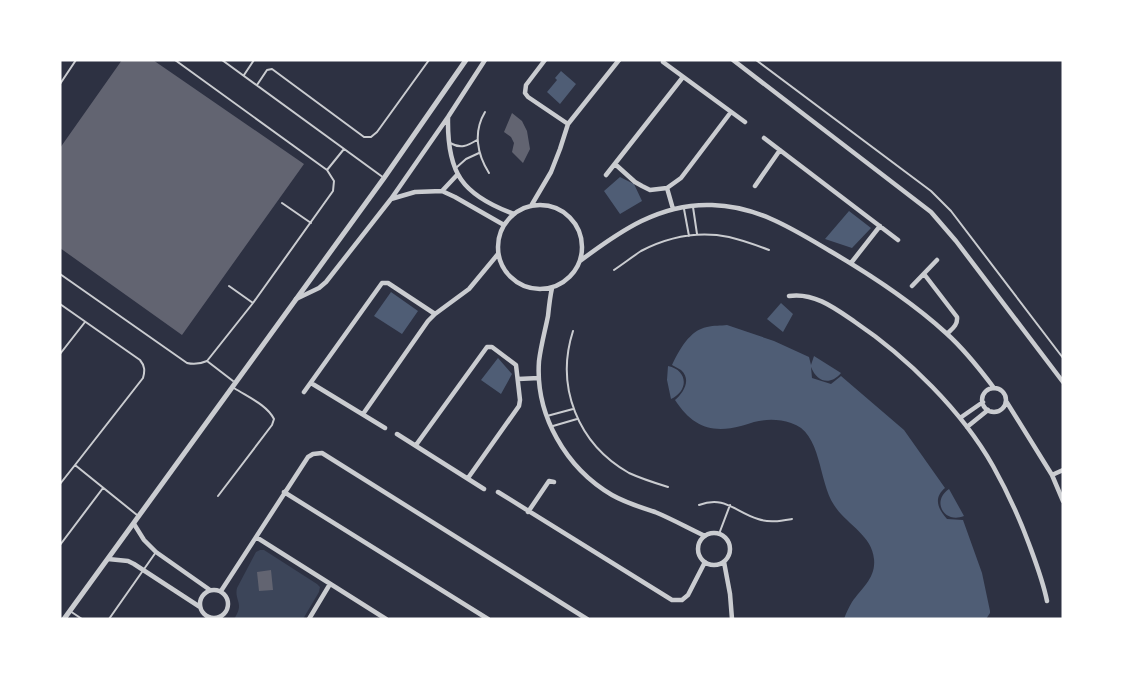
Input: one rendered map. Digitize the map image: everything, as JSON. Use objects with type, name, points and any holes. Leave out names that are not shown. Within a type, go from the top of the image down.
[{"type":"street","points":[[64,619],[384,178],[466,60]]},
{"type":"street","points":[[296,299],[326,282],[391,199],[485,60]]},
{"type":"street","points":[[545,60],[526,85],[525,93],[568,124]]},
{"type":"street","points":[[531,206],[551,172],[568,124],[619,60]]},
{"type":"street","points":[[733,60],[931,212],[956,241],[1063,382]]},
{"type":"street","points":[[663,62],[745,122]]},
{"type":"street","points":[[606,175],[683,77]]},
{"type":"street","points":[[615,164],[635,182],[650,190],[668,188],[681,178],[731,112]]},
{"type":"street","points":[[448,117],[448,142],[457,175],[481,199],[514,214]]},
{"type":"street","points":[[764,138],[898,240]]},
{"type":"street","points":[[755,186],[780,150]]},
{"type":"street","points":[[442,191],[457,175]]},
{"type":"street","points":[[668,188],[673,209]]},
{"type":"street","points":[[391,199],[415,192],[442,191],[504,225]]},
{"type":"street","points":[[544,205],[567,214],[581,236],[580,261],[574,273],[564,282],[552,288],[538,290],[524,287],[512,279],[503,268],[498,254],[499,239],[504,225],[514,214],[531,206],[544,205]]},
{"type":"street","points":[[580,261],[612,237],[638,222],[673,209],[712,205],[751,210],[792,228],[894,291],[947,334],[974,362],[994,388]]},
{"type":"street","points":[[851,263],[880,226]]},
{"type":"street","points":[[363,414],[428,321],[469,289],[498,254]]},
{"type":"street","points":[[912,286],[937,260]]},
{"type":"street","points":[[924,274],[957,316],[956,325],[947,334]]},
{"type":"street","points":[[304,392],[382,283],[387,283],[435,314]]},
{"type":"street","points":[[552,288],[541,346],[539,378],[547,416],[561,446],[582,471],[612,495],[705,536]]},
{"type":"street","points":[[789,296],[807,296],[824,303],[868,330],[917,372],[960,418],[992,464],[1020,520],[1042,579],[1047,601]]},
{"type":"street","points":[[416,445],[488,346],[492,346],[516,365],[519,406],[468,478]]},
{"type":"street","points":[[518,379],[539,378]]},
{"type":"street","points":[[311,383],[385,428]]},
{"type":"street","points":[[988,410],[983,402],[984,394],[994,388],[1002,390],[1006,401],[1052,475],[1063,501]]},
{"type":"street","points":[[967,427],[988,410],[999,410],[1006,401]]},
{"type":"street","points":[[960,418],[983,402]]},
{"type":"street","points":[[397,434],[484,489]]},
{"type":"street","points":[[221,591],[308,457],[322,453],[586,619]]},
{"type":"street","points":[[1052,475],[1063,470]]},
{"type":"street","points":[[528,512],[549,481],[554,482]]},
{"type":"street","points":[[284,492],[488,619]]},
{"type":"street","points":[[498,492],[675,601],[682,600],[688,595],[705,562]]},
{"type":"street","points":[[134,524],[144,540],[156,552],[210,590],[221,591],[227,598],[226,612],[214,618],[203,617],[200,608],[202,594],[210,590]]},
{"type":"street","points":[[709,533],[719,534],[727,539],[730,549],[724,562],[714,565],[705,562],[700,556],[698,547],[709,533]]},
{"type":"street","points":[[256,537],[386,619]]},
{"type":"street","points":[[108,559],[128,561],[200,608]]},
{"type":"street","points":[[724,562],[732,619]]},
{"type":"street","points":[[309,619],[330,584]]},
{"type":"lane","points":[[60,84],[76,60]]},
{"type":"lane","points":[[60,274],[187,363],[194,365],[207,361],[253,303],[333,191],[334,181],[327,170],[175,60]]},
{"type":"lane","points":[[222,60],[384,178]]},
{"type":"lane","points":[[227,64],[231,60]]},
{"type":"lane","points":[[243,76],[254,60]]},
{"type":"lane","points":[[257,85],[267,70],[272,69],[364,137],[371,137],[429,60]]},
{"type":"lane","points":[[756,60],[931,191],[951,211],[1063,358]]},
{"type":"lane","points":[[485,112],[478,125],[477,140],[483,164],[489,173]]},
{"type":"lane","points":[[448,142],[461,147],[477,140]]},
{"type":"lane","points":[[327,170],[344,149]]},
{"type":"lane","points":[[455,169],[466,159],[480,153]]},
{"type":"lane","points":[[282,203],[311,223]]},
{"type":"lane","points":[[693,206],[697,234]]},
{"type":"lane","points":[[683,207],[688,236]]},
{"type":"lane","points":[[614,270],[652,246],[697,234],[729,237],[769,250]]},
{"type":"lane","points":[[229,286],[253,303]]},
{"type":"lane","points":[[60,304],[140,360],[144,367],[143,378],[60,484]]},
{"type":"lane","points":[[60,354],[85,321]]},
{"type":"lane","points":[[573,331],[567,354],[567,371],[573,409],[586,434],[620,467],[643,479],[668,487]]},
{"type":"lane","points":[[207,361],[233,385],[271,413],[274,419],[272,425],[218,496]]},
{"type":"lane","points":[[547,416],[573,409]]},
{"type":"lane","points":[[551,427],[577,419]]},
{"type":"lane","points":[[75,465],[139,517]]},
{"type":"lane","points":[[60,545],[103,488]]},
{"type":"lane","points":[[699,505],[716,501],[764,521],[792,519]]},
{"type":"lane","points":[[719,534],[730,505]]},
{"type":"lane","points":[[109,619],[156,552]]},
{"type":"lane","points":[[70,611],[82,619]]},
{"type":"shaded area","points":[[561,71],[576,84],[560,104],[547,92]]},
{"type":"shaded area","points":[[620,177],[634,184],[642,201],[620,214],[604,191]]},
{"type":"shaded area","points":[[849,211],[871,228],[852,248],[825,239]]},
{"type":"shaded area","points":[[391,292],[418,311],[402,334],[374,316]]},
{"type":"shaded area","points":[[781,303],[793,314],[783,332],[767,319]]},
{"type":"shaded area","points":[[727,325],[774,341],[809,357],[811,365],[814,356],[841,373],[828,381],[820,379],[811,367],[812,378],[831,384],[841,376],[904,430],[945,488],[938,500],[941,511],[947,519],[963,520],[982,573],[990,611],[986,619],[844,619],[852,602],[871,577],[874,559],[864,536],[834,505],[809,436],[801,428],[791,423],[777,420],[759,421],[720,429],[703,426],[688,416],[675,400],[681,394],[686,382],[681,370],[672,365],[682,347],[690,336],[701,329]]},
{"type":"shaded area","points":[[498,358],[512,374],[501,394],[481,380]]},
{"type":"shaded area","points":[[668,366],[675,368],[684,381],[681,391],[671,399],[667,380]]},
{"type":"shaded area","points":[[949,489],[964,516],[951,517],[942,510],[941,499]]},
{"type":"shaded area","points":[[264,550],[320,587],[303,619],[234,619],[239,609],[237,588],[256,552]]},
{"type":"building","points":[[122,60],[153,60],[304,164],[182,335],[60,248],[60,148]]},
{"type":"building","points":[[512,113],[522,121],[527,131],[530,149],[523,163],[512,152],[514,143],[511,137],[504,132]]},
{"type":"building","points":[[271,570],[273,590],[259,591],[257,572]]}]
